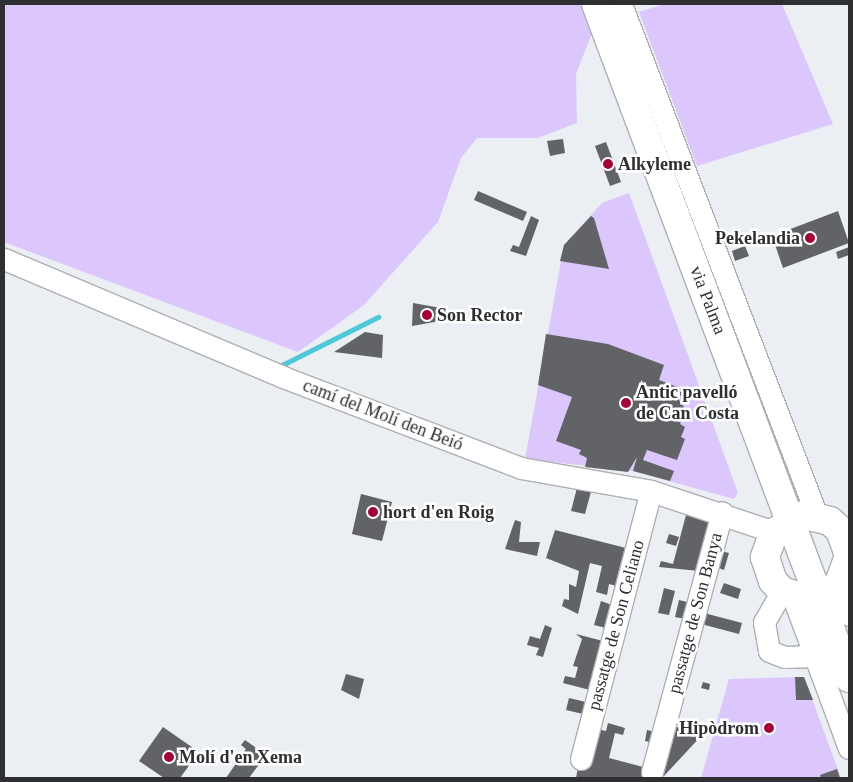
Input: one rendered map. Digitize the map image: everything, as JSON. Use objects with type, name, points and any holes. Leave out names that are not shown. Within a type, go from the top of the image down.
[{"type":"main road","name":"via Palma","points":[[596,4],[794,522],[808,593]]},
{"type":"main road","points":[[808,593],[849,555],[840,530],[794,522],[765,557],[770,575],[808,593],[849,678]]},
{"type":"street","points":[[621,4],[794,522]]},
{"type":"street","name":"camí del Molí den Beió","points":[[4,259],[283,377],[521,468],[650,491],[722,512],[794,522]]},
{"type":"street","name":"passatge de Son Celiano","points":[[580,759],[650,491]]},
{"type":"street","name":"passatge de Son Banya","points":[[652,772],[722,512]]},
{"type":"street","points":[[808,593],[849,615]]},
{"type":"street","points":[[808,593],[764,622],[769,651],[785,657],[813,656]]},
{"type":"street","points":[[808,593],[813,656],[849,748]]},
{"type":"shaded area","points":[[4,4],[584,4],[594,28],[576,74],[577,123],[538,138],[477,138],[461,158],[438,222],[364,305],[298,352],[4,242]]},
{"type":"shaded area","points":[[664,4],[782,4],[833,124],[697,166],[639,12]]},
{"type":"shaded area","points":[[629,193],[738,493],[734,499],[633,471],[525,459],[564,245],[602,203]]},
{"type":"shaded area","name":"Hipòdrom","points":[[804,677],[841,778],[701,778],[729,679]]},
{"type":"building","points":[[563,139],[565,153],[550,156],[547,141]]},
{"type":"building","name":"Alkyleme","points":[[606,142],[621,182],[610,186],[595,146]]},
{"type":"building","points":[[478,191],[527,212],[523,221],[474,200]]},
{"type":"building","name":"Pekelandia","points":[[838,211],[849,243],[783,268],[772,236]]},
{"type":"building","points":[[531,216],[539,220],[526,256],[510,251],[513,245],[519,247]]},
{"type":"building","points":[[591,216],[594,218],[609,269],[560,261],[564,245]]},
{"type":"building","points":[[745,246],[749,256],[735,261],[732,251]]},
{"type":"building","points":[[849,247],[849,255],[838,259],[836,252]]},
{"type":"building","name":"Son Rector","points":[[413,303],[441,308],[440,321],[412,326]]},
{"type":"building","points":[[365,332],[383,335],[382,358],[334,352]]},
{"type":"building","name":"Antic pavelló de Can Costa","points":[[546,334],[608,344],[664,365],[659,380],[683,389],[679,400],[686,410],[680,424],[685,427],[681,437],[685,439],[677,460],[647,450],[643,460],[674,471],[670,481],[633,471],[637,457],[628,472],[585,467],[587,458],[579,454],[581,450],[556,441],[572,397],[538,385]]},
{"type":"building","points":[[578,484],[592,488],[585,514],[571,511]]},
{"type":"building","name":"hort d'en Roig","points":[[361,494],[392,502],[382,541],[352,534]]},
{"type":"building","points":[[686,515],[712,523],[699,571],[659,567],[661,561],[673,564]]},
{"type":"building","points":[[515,520],[521,522],[519,542],[540,542],[537,556],[505,549]]},
{"type":"building","points":[[555,530],[626,548],[617,586],[609,584],[607,595],[596,592],[602,566],[590,563],[578,614],[562,606],[564,599],[569,600],[569,584],[576,587],[579,571],[546,558]]},
{"type":"building","points":[[669,534],[679,537],[676,546],[666,543]]},
{"type":"building","points":[[721,551],[729,553],[724,570],[716,567]]},
{"type":"building","points":[[724,583],[741,589],[738,599],[720,593]]},
{"type":"building","points":[[664,588],[675,591],[669,615],[658,613]]},
{"type":"building","points":[[679,600],[691,603],[686,619],[675,617]]},
{"type":"building","points":[[601,601],[612,605],[606,628],[594,625]]},
{"type":"building","points":[[704,613],[742,623],[739,634],[701,624]]},
{"type":"building","points":[[545,625],[552,628],[543,657],[536,655],[539,648],[527,645],[530,636],[540,639]]},
{"type":"building","points":[[576,634],[603,641],[590,690],[563,683],[565,676],[575,678],[578,667],[573,666],[582,639]]},
{"type":"building","points":[[346,674],[364,679],[359,699],[341,690]]},
{"type":"building","points":[[795,677],[804,677],[813,700],[796,700]]},
{"type":"building","points":[[703,682],[710,684],[709,690],[701,688]]},
{"type":"building","points":[[569,698],[586,702],[583,714],[566,710]]},
{"type":"building","points":[[608,723],[625,728],[623,735],[615,733],[609,758],[647,768],[644,778],[576,778],[578,767],[587,770],[597,729],[606,731]]},
{"type":"building","points":[[673,726],[703,734],[664,776],[661,775]]},
{"type":"building","name":"Molí d'en Xema","points":[[163,727],[199,752],[180,778],[164,778],[139,761]]},
{"type":"building","points":[[647,730],[656,732],[654,743],[645,741]]},
{"type":"building","points":[[245,740],[266,755],[249,778],[226,778],[246,749],[241,745]]},
{"type":"building","points":[[837,769],[840,778],[821,778],[820,775]]},
{"type":"waterway","points":[[280,366],[378,317]]},
{"type":"place","name":"Alkyleme","points":[[608,164]]},
{"type":"place","name":"Pekelandia","points":[[810,238]]},
{"type":"place","name":"Son Rector","points":[[427,315]]},
{"type":"place","name":"Antic pavelló de Can Costa","points":[[626,403]]},
{"type":"place","name":"hort d'en Roig","points":[[373,512]]},
{"type":"place","name":"Hipòdrom","points":[[769,728]]},
{"type":"place","name":"Molí d'en Xema","points":[[169,757]]}]
